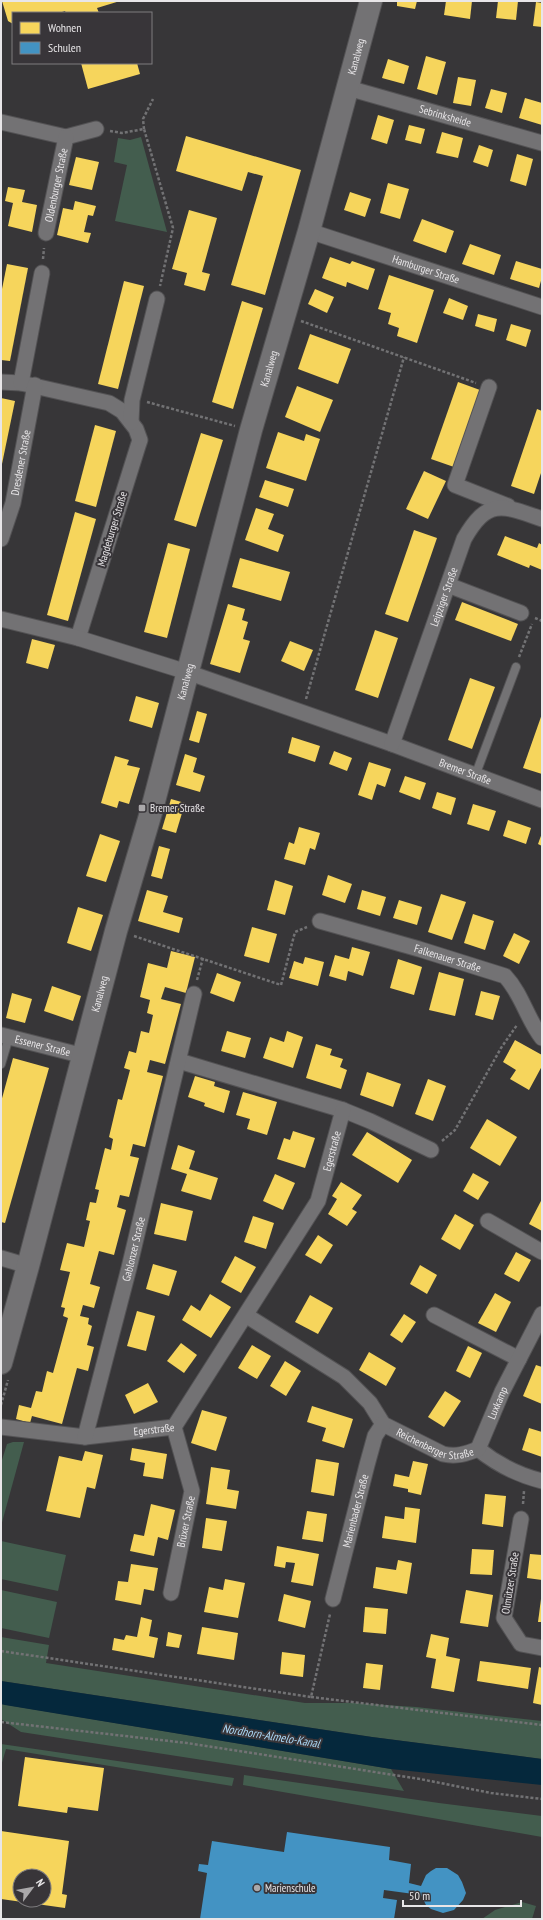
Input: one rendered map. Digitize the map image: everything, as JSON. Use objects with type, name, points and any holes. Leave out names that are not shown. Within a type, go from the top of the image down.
[{"type":"street","name":"Kanalweg","points":[[1,1362],[28,1266],[116,931],[152,809],[251,430],[309,231],[371,1]]},
{"type":"street","name":"Sebrinksheide","points":[[348,88],[542,143]]},
{"type":"street","name":"Oldenburger Straße","points":[[1,122],[66,137],[96,129]]},
{"type":"street","name":"Oldenburger Straße","points":[[46,233],[66,137]]},
{"type":"street","name":"Hamburger Straße","points":[[309,231],[542,308]]},
{"type":"street","name":"Dresdener Straße","points":[[1,539],[13,503],[42,273]]},
{"type":"street","name":"Magdeburger Straße","points":[[131,422],[132,400],[157,299]]},
{"type":"street","name":"Magdeburger Straße","points":[[1,382],[28,384],[109,403],[122,411],[139,434],[138,446],[78,638]]},
{"type":"street","points":[[489,388],[455,485],[537,513]]},
{"type":"street","name":"Leipziger Straße","points":[[392,744],[464,539],[474,521],[488,509],[504,508],[537,513]]},
{"type":"street","points":[[448,584],[528,615]]},
{"type":"street","name":"Bremer Straße","points":[[1,619],[78,638],[187,672],[392,744],[542,800]]},
{"type":"street","name":"Falkenauer Straße","points":[[320,921],[419,949],[505,976],[514,986],[542,1038]]},
{"type":"street","name":"Gablonzer Straße","points":[[85,1437],[129,1268],[194,994]]},
{"type":"street","name":"Essener Straße","points":[[5,1036],[84,1056]]},
{"type":"street","points":[[179,1061],[343,1110],[431,1150]]},
{"type":"street","name":"Egerstraße","points":[[1,1427],[85,1437],[174,1427],[247,1316],[318,1201],[343,1110]]},
{"type":"street","points":[[488,1221],[542,1252]]},
{"type":"street","points":[[1,1258],[28,1266]]},
{"type":"street","points":[[434,1314],[519,1358]]},
{"type":"street","name":"Luxkamp","points":[[478,1449],[502,1392],[542,1314]]},
{"type":"street","name":"Reichenberger Straße","points":[[247,1316],[344,1376],[370,1403],[383,1424],[443,1454],[452,1456],[465,1454],[478,1449],[493,1461],[526,1477],[542,1481]]},
{"type":"street","name":"Marienbader Straße","points":[[333,1600],[375,1436],[383,1424]]},
{"type":"street","name":"Brüxer Straße","points":[[171,1593],[192,1491],[174,1427]]},
{"type":"street","name":"Olmützer Straße","points":[[521,1519],[504,1618],[521,1644],[542,1648]]},
{"type":"lane","points":[[476,776],[516,667]]},
{"type":"lane","points":[[1,1064],[5,1036]]},
{"type":"path","points":[[153,99],[143,119],[144,129],[173,228],[157,299]]},
{"type":"path","points":[[96,129],[122,133],[144,129]]},
{"type":"path","points":[[42,273],[46,233]]},
{"type":"path","points":[[294,318],[489,388]]},
{"type":"path","points":[[302,713],[404,357]]},
{"type":"path","points":[[132,400],[251,430]]},
{"type":"path","points":[[516,667],[528,615]]},
{"type":"path","points":[[116,931],[282,984],[295,932],[320,921]]},
{"type":"path","points":[[194,994],[203,958]]},
{"type":"path","points":[[431,1150],[455,1130],[501,1048],[527,1012]]},
{"type":"path","points":[[521,1519],[526,1477]]},
{"type":"path","points":[[311,1697],[333,1600]]},
{"type":"path","points":[[1,1651],[311,1697],[542,1725]]},
{"type":"path","points":[[1,1722],[187,1743],[420,1779],[491,1793],[542,1799]]},
{"type":"green space","points":[[141,137],[167,232],[115,221],[127,165],[114,162],[118,138],[130,140]]},
{"type":"green space","points":[[13,1442],[24,1442],[1,1526],[1,1463],[7,1444]]},
{"type":"green space","points":[[1,1541],[66,1555],[58,1591],[1,1579]]},
{"type":"green space","points":[[1,1590],[57,1602],[49,1638],[1,1628]]},
{"type":"green space","points":[[1,1637],[49,1645],[46,1663],[305,1703],[354,1703],[416,1707],[542,1721],[542,1759],[372,1737],[1,1681]]},
{"type":"green space","points":[[1,1704],[391,1769],[404,1791],[21,1732],[1,1719]]},
{"type":"green space","points":[[1,1744],[234,1778],[232,1786],[6,1749],[1,1766]]},
{"type":"green space","points":[[244,1775],[542,1816],[542,1837],[243,1785]]},
{"type":"green space","points":[[522,1902],[536,1906],[532,1919],[482,1919],[495,1910]]},
{"type":"water","name":"Nordhorn-Almelo-Kanal","points":[[1,1681],[372,1737],[542,1759],[542,1785],[391,1769],[5,1705],[1,1704]]},
{"type":"building: Wohnen","points":[[2,1],[120,1],[97,8],[99,12],[12,12],[12,23],[8,21]]},
{"type":"building: Wohnen","points":[[397,1],[417,1],[415,9],[397,6]]},
{"type":"building: Wohnen","points":[[446,1],[472,1],[470,19],[444,15]]},
{"type":"building: Wohnen","points":[[498,1],[518,1],[516,20],[496,18]]},
{"type":"building: Wohnen","points":[[536,2],[542,3],[542,27],[533,26]]},
{"type":"building: Wohnen","points":[[426,56],[446,62],[437,95],[417,89]]},
{"type":"building: Wohnen","points":[[388,59],[409,66],[404,84],[382,78]]},
{"type":"building: Wohnen","points":[[81,64],[137,64],[140,74],[88,89]]},
{"type":"building: Wohnen","points":[[458,77],[476,80],[471,106],[453,103]]},
{"type":"building: Wohnen","points":[[491,89],[507,93],[502,113],[485,108]]},
{"type":"building: Wohnen","points":[[525,98],[542,103],[542,125],[519,118]]},
{"type":"building: Wohnen","points":[[378,115],[394,120],[387,144],[371,139]]},
{"type":"building: Wohnen","points":[[409,125],[425,129],[421,144],[405,140]]},
{"type":"building: Wohnen","points":[[442,132],[463,138],[458,158],[436,153]]},
{"type":"building: Wohnen","points":[[186,136],[301,170],[265,295],[231,285],[263,176],[248,172],[242,191],[176,171]]},
{"type":"building: Wohnen","points":[[479,145],[493,150],[488,167],[473,162]]},
{"type":"building: Wohnen","points":[[517,154],[533,159],[526,186],[510,181]]},
{"type":"building: Wohnen","points":[[76,157],[99,162],[92,190],[69,185]]},
{"type":"building: Wohnen","points":[[388,183],[409,189],[400,219],[380,213]]},
{"type":"building: Wohnen","points":[[8,187],[25,190],[22,202],[37,205],[32,232],[8,226],[13,203],[5,201]]},
{"type":"building: Wohnen","points":[[350,192],[371,199],[365,217],[344,210]]},
{"type":"building: Wohnen","points":[[75,201],[96,206],[93,216],[88,215],[84,232],[91,233],[88,243],[57,235],[63,208],[73,210]]},
{"type":"building: Wohnen","points":[[189,210],[217,218],[202,272],[210,274],[205,291],[184,285],[187,273],[172,269]]},
{"type":"building: Wohnen","points":[[422,219],[454,231],[446,253],[413,241]]},
{"type":"building: Wohnen","points":[[470,244],[501,255],[494,275],[462,264]]},
{"type":"building: Wohnen","points":[[330,257],[350,264],[352,261],[375,269],[368,290],[347,282],[346,287],[322,278]]},
{"type":"building: Wohnen","points":[[516,261],[542,269],[542,277],[539,288],[510,279]]},
{"type":"building: Wohnen","points":[[7,264],[28,268],[10,361],[1,360],[1,294]]},
{"type":"building: Wohnen","points":[[389,275],[434,290],[417,343],[397,336],[399,328],[388,324],[391,313],[378,309]]},
{"type":"building: Wohnen","points":[[124,281],[144,286],[118,389],[98,384]]},
{"type":"building: Wohnen","points":[[315,289],[334,297],[327,313],[308,304]]},
{"type":"building: Wohnen","points":[[449,298],[468,306],[463,320],[443,313]]},
{"type":"building: Wohnen","points":[[242,301],[263,308],[233,409],[212,402]]},
{"type":"building: Wohnen","points":[[478,314],[497,319],[494,332],[475,326]]},
{"type":"building: Wohnen","points":[[511,324],[531,330],[526,347],[506,340]]},
{"type":"building: Wohnen","points":[[310,334],[351,349],[338,384],[298,369]]},
{"type":"building: Wohnen","points":[[458,382],[480,390],[454,467],[431,459]]},
{"type":"building: Wohnen","points":[[297,386],[333,400],[320,432],[285,417]]},
{"type":"building: Wohnen","points":[[1,398],[15,401],[2,464],[1,464]]},
{"type":"building: Wohnen","points":[[537,409],[542,411],[542,470],[534,494],[511,486]]},
{"type":"building: Wohnen","points":[[95,425],[116,431],[96,507],[75,501]]},
{"type":"building: Wohnen","points":[[278,432],[304,441],[306,434],[320,439],[306,481],[266,468]]},
{"type":"building: Wohnen","points":[[201,433],[223,440],[196,527],[174,520]]},
{"type":"building: Wohnen","points":[[424,471],[446,481],[428,519],[406,509]]},
{"type":"building: Wohnen","points":[[265,480],[294,489],[288,507],[259,497]]},
{"type":"building: Wohnen","points":[[256,508],[274,514],[268,529],[284,535],[278,552],[245,540]]},
{"type":"building: Wohnen","points":[[75,512],[96,519],[68,621],[47,615]]},
{"type":"building: Wohnen","points":[[414,530],[437,538],[408,622],[385,614]]},
{"type":"building: Wohnen","points":[[505,536],[537,548],[539,543],[542,545],[542,570],[530,565],[529,568],[497,555]]},
{"type":"building: Wohnen","points":[[168,543],[190,549],[167,638],[144,632]]},
{"type":"building: Wohnen","points":[[240,558],[290,572],[281,601],[232,587]]},
{"type":"building: Wohnen","points":[[462,602],[518,624],[511,641],[455,620]]},
{"type":"building: Wohnen","points":[[228,604],[245,609],[242,620],[248,622],[243,639],[250,641],[240,673],[210,664]]},
{"type":"building: Wohnen","points":[[375,630],[398,638],[378,698],[355,690]]},
{"type":"building: Wohnen","points":[[32,639],[55,645],[48,669],[26,663]]},
{"type":"building: Wohnen","points":[[290,641],[313,650],[304,671],[281,661]]},
{"type":"building: Wohnen","points":[[470,678],[495,687],[472,749],[448,740]]},
{"type":"building: Wohnen","points":[[136,696],[159,703],[152,728],[129,721]]},
{"type":"building: Wohnen","points":[[197,711],[207,714],[199,743],[189,740]]},
{"type":"building: Wohnen","points":[[542,714],[542,774],[523,768]]},
{"type":"building: Wohnen","points":[[292,737],[320,746],[315,762],[288,753]]},
{"type":"building: Wohnen","points":[[334,751],[352,758],[347,771],[329,764]]},
{"type":"building: Wohnen","points":[[185,754],[197,758],[193,772],[205,776],[200,792],[176,785]]},
{"type":"building: Wohnen","points":[[115,756],[129,760],[127,765],[140,768],[129,804],[119,801],[117,808],[101,803]]},
{"type":"building: Wohnen","points":[[369,762],[391,769],[385,787],[377,784],[372,800],[358,795]]},
{"type":"building: Wohnen","points":[[405,776],[426,783],[420,800],[399,792]]},
{"type":"building: Wohnen","points":[[437,792],[456,798],[451,815],[432,808]]},
{"type":"building: Wohnen","points":[[171,799],[185,803],[176,833],[162,829]]},
{"type":"building: Wohnen","points":[[473,804],[496,811],[489,831],[467,824]]},
{"type":"building: Wohnen","points":[[508,820],[531,828],[526,844],[503,836]]},
{"type":"building: Wohnen","points":[[299,827],[320,833],[315,850],[310,848],[305,865],[284,859],[289,842],[294,844]]},
{"type":"building: Wohnen","points":[[542,833],[542,846],[538,844]]},
{"type":"building: Wohnen","points":[[100,834],[120,841],[106,882],[86,876]]},
{"type":"building: Wohnen","points":[[159,846],[170,849],[162,879],[151,876]]},
{"type":"building: Wohnen","points":[[328,875],[352,884],[345,903],[322,895]]},
{"type":"building: Wohnen","points":[[275,880],[293,886],[285,915],[267,910]]},
{"type":"building: Wohnen","points":[[147,890],[168,896],[163,912],[183,918],[179,933],[138,921]]},
{"type":"building: Wohnen","points":[[362,890],[386,897],[380,916],[357,909]]},
{"type":"building: Wohnen","points":[[441,894],[466,902],[452,940],[428,932]]},
{"type":"building: Wohnen","points":[[399,900],[422,907],[417,925],[393,918]]},
{"type":"building: Wohnen","points":[[78,907],[103,915],[91,951],[67,943]]},
{"type":"building: Wohnen","points":[[473,914],[494,921],[485,950],[464,943]]},
{"type":"building: Wohnen","points":[[252,927],[277,934],[269,963],[244,956]]},
{"type":"building: Wohnen","points":[[514,933],[530,941],[519,964],[503,956]]},
{"type":"building: Wohnen","points":[[352,947],[370,952],[363,976],[348,971],[346,981],[329,976],[335,955],[349,959]]},
{"type":"building: Wohnen","points":[[171,951],[195,957],[186,993],[165,987],[161,999],[181,1004],[165,1064],[150,1060],[147,1072],[163,1076],[145,1147],[133,1144],[130,1156],[139,1158],[129,1197],[120,1195],[117,1207],[126,1210],[114,1255],[99,1251],[90,1284],[100,1287],[94,1308],[83,1305],[80,1316],[89,1318],[88,1324],[92,1326],[87,1345],[94,1347],[88,1371],[77,1368],[62,1424],[32,1416],[30,1423],[16,1419],[19,1405],[31,1408],[36,1391],[42,1392],[47,1371],[53,1373],[68,1318],[63,1316],[65,1308],[61,1307],[70,1272],[60,1270],[67,1243],[84,1247],[90,1221],[86,1220],[90,1202],[96,1203],[99,1190],[95,1189],[105,1148],[111,1150],[113,1139],[109,1137],[118,1099],[122,1100],[130,1070],[124,1068],[129,1051],[136,1053],[141,1031],[149,1033],[153,1015],[147,1013],[150,1000],[140,997],[148,963],[167,968]]},
{"type":"building: Wohnen","points":[[305,957],[324,962],[318,986],[289,978],[294,961],[303,964]]},
{"type":"building: Wohnen","points":[[398,959],[422,967],[414,995],[390,988]]},
{"type":"building: Wohnen","points":[[439,972],[464,979],[455,1016],[429,1010]]},
{"type":"building: Wohnen","points":[[217,973],[241,982],[234,1002],[210,993]]},
{"type":"building: Wohnen","points":[[52,986],[81,996],[73,1021],[44,1011]]},
{"type":"building: Wohnen","points":[[481,991],[500,996],[493,1020],[475,1015]]},
{"type":"building: Wohnen","points":[[12,993],[32,999],[25,1023],[6,1018]]},
{"type":"building: Wohnen","points":[[227,1031],[251,1038],[245,1058],[221,1051]]},
{"type":"building: Wohnen","points":[[287,1031],[303,1037],[293,1068],[263,1058],[270,1037],[284,1042]]},
{"type":"building: Wohnen","points":[[515,1040],[542,1055],[542,1066],[529,1090],[510,1079],[516,1070],[503,1062]]},
{"type":"building: Wohnen","points":[[316,1044],[332,1049],[330,1055],[343,1059],[340,1067],[347,1070],[341,1089],[306,1078]]},
{"type":"building: Wohnen","points":[[13,1058],[49,1068],[5,1223],[1,1222],[1,1102]]},
{"type":"building: Wohnen","points":[[367,1072],[401,1084],[393,1107],[360,1095]]},
{"type":"building: Wohnen","points":[[195,1076],[215,1082],[214,1086],[230,1091],[224,1113],[204,1106],[205,1103],[188,1097]]},
{"type":"building: Wohnen","points":[[428,1079],[446,1086],[433,1121],[415,1114]]},
{"type":"building: Wohnen","points":[[243,1092],[277,1102],[267,1135],[247,1129],[250,1119],[236,1115]]},
{"type":"building: Wohnen","points":[[487,1119],[517,1137],[500,1166],[470,1148]]},
{"type":"building: Wohnen","points":[[293,1131],[315,1138],[305,1168],[277,1159],[284,1138],[290,1140]]},
{"type":"building: Wohnen","points":[[367,1132],[412,1160],[398,1183],[352,1155]]},
{"type":"building: Wohnen","points":[[178,1145],[195,1151],[189,1169],[218,1178],[211,1200],[181,1191],[187,1174],[171,1169]]},
{"type":"building: Wohnen","points":[[473,1173],[489,1182],[478,1200],[463,1191]]},
{"type":"building: Wohnen","points":[[275,1174],[295,1183],[283,1210],[263,1201]]},
{"type":"building: Wohnen","points":[[341,1182],[362,1195],[352,1209],[357,1212],[347,1226],[328,1214],[337,1199],[332,1196]]},
{"type":"building: Wohnen","points":[[542,1199],[542,1231],[529,1224]]},
{"type":"building: Wohnen","points":[[161,1203],[193,1211],[186,1241],[154,1234]]},
{"type":"building: Wohnen","points":[[455,1214],[474,1225],[460,1250],[441,1239]]},
{"type":"building: Wohnen","points":[[253,1216],[274,1223],[266,1249],[244,1242]]},
{"type":"building: Wohnen","points":[[318,1235],[333,1245],[321,1264],[305,1255]]},
{"type":"building: Wohnen","points":[[516,1252],[531,1260],[519,1282],[504,1274]]},
{"type":"building: Wohnen","points":[[235,1256],[256,1267],[241,1293],[221,1282]]},
{"type":"building: Wohnen","points":[[153,1264],[177,1271],[169,1296],[146,1289]]},
{"type":"building: Wohnen","points":[[420,1265],[437,1275],[427,1294],[410,1284]]},
{"type":"building: Wohnen","points":[[495,1293],[511,1302],[496,1332],[478,1323]]},
{"type":"building: Wohnen","points":[[210,1294],[231,1307],[211,1338],[182,1320],[191,1305],[200,1311]]},
{"type":"building: Wohnen","points":[[310,1295],[333,1308],[318,1334],[295,1322]]},
{"type":"building: Wohnen","points":[[137,1311],[155,1316],[146,1351],[127,1346]]},
{"type":"building: Wohnen","points":[[404,1314],[416,1322],[402,1343],[390,1335]]},
{"type":"building: Wohnen","points":[[181,1343],[197,1355],[184,1373],[167,1361]]},
{"type":"building: Wohnen","points":[[252,1345],[271,1356],[257,1379],[238,1368]]},
{"type":"building: Wohnen","points":[[468,1346],[482,1353],[470,1378],[456,1371]]},
{"type":"building: Wohnen","points":[[369,1352],[396,1368],[386,1386],[359,1370]]},
{"type":"building: Wohnen","points":[[285,1361],[301,1371],[286,1396],[270,1386]]},
{"type":"building: Wohnen","points":[[536,1365],[542,1367],[542,1404],[523,1396]]},
{"type":"building: Wohnen","points":[[148,1383],[158,1402],[134,1414],[125,1395]]},
{"type":"building: Wohnen","points":[[445,1391],[461,1401],[444,1427],[428,1417]]},
{"type":"building: Wohnen","points":[[312,1406],[353,1419],[344,1448],[322,1441],[326,1428],[307,1422]]},
{"type":"building: Wohnen","points":[[202,1410],[227,1417],[216,1451],[191,1443]]},
{"type":"building: Wohnen","points":[[529,1428],[542,1432],[542,1457],[522,1450]]},
{"type":"building: Wohnen","points":[[132,1448],[167,1454],[163,1479],[143,1476],[145,1463],[130,1460]]},
{"type":"building: Wohnen","points":[[85,1451],[103,1455],[95,1489],[87,1487],[80,1518],[46,1511],[59,1456],[82,1461]]},
{"type":"building: Wohnen","points":[[316,1459],[339,1463],[334,1496],[311,1492]]},
{"type":"building: Wohnen","points":[[413,1461],[428,1464],[421,1495],[408,1492],[408,1489],[393,1486],[395,1474],[409,1477]]},
{"type":"building: Wohnen","points":[[211,1467],[230,1470],[227,1489],[239,1491],[236,1509],[206,1504]]},
{"type":"building: Wohnen","points":[[485,1494],[506,1496],[503,1527],[482,1524]]},
{"type":"building: Wohnen","points":[[151,1504],[175,1510],[168,1540],[158,1537],[154,1556],[130,1551],[134,1534],[144,1536]]},
{"type":"building: Wohnen","points":[[405,1507],[420,1509],[416,1543],[382,1538],[385,1516],[404,1519]]},
{"type":"building: Wohnen","points":[[307,1511],[327,1514],[323,1542],[302,1539]]},
{"type":"building: Wohnen","points":[[206,1518],[227,1521],[222,1551],[202,1548]]},
{"type":"building: Wohnen","points":[[277,1546],[319,1554],[313,1586],[291,1582],[295,1563],[286,1562],[285,1568],[274,1566]]},
{"type":"building: Wohnen","points":[[472,1549],[494,1550],[492,1575],[470,1574]]},
{"type":"building: Wohnen","points":[[530,1554],[542,1555],[542,1580],[527,1578]]},
{"type":"building: Wohnen","points":[[398,1560],[412,1563],[407,1594],[373,1588],[376,1567],[396,1570]]},
{"type":"building: Wohnen","points":[[131,1564],[158,1568],[154,1591],[144,1589],[141,1605],[115,1600],[118,1581],[128,1582]]},
{"type":"building: Wohnen","points":[[225,1579],[245,1583],[238,1618],[204,1612],[209,1587],[223,1590]]},
{"type":"building: Wohnen","points":[[466,1590],[493,1595],[488,1627],[460,1623]]},
{"type":"building: Wohnen","points":[[284,1594],[311,1601],[305,1628],[278,1621]]},
{"type":"building: Wohnen","points":[[541,1599],[542,1622],[538,1622]]},
{"type":"building: Wohnen","points":[[365,1607],[388,1609],[386,1634],[363,1632]]},
{"type":"building: Wohnen","points":[[141,1617],[152,1620],[149,1636],[158,1638],[154,1658],[112,1650],[114,1638],[124,1640],[126,1635],[137,1637]]},
{"type":"building: Wohnen","points":[[202,1627],[238,1633],[234,1660],[197,1654]]},
{"type":"building: Wohnen","points":[[168,1632],[182,1635],[179,1648],[166,1646]]},
{"type":"building: Wohnen","points":[[431,1634],[449,1638],[446,1656],[460,1659],[454,1692],[431,1688],[436,1659],[426,1657]]},
{"type":"building: Wohnen","points":[[282,1652],[305,1655],[303,1677],[280,1674]]},
{"type":"building: Wohnen","points":[[480,1661],[531,1668],[528,1689],[477,1681]]},
{"type":"building: Wohnen","points":[[366,1663],[383,1665],[380,1690],[363,1688]]},
{"type":"building: Wohnen","points":[[539,1667],[542,1668],[542,1705],[533,1703]]},
{"type":"building: Wohnen","points":[[25,1757],[104,1768],[98,1811],[68,1807],[67,1813],[18,1806]]},
{"type":"building: Wohnen","points":[[1,1831],[69,1841],[62,1894],[67,1895],[65,1908],[52,1906],[52,1868],[12,1868],[12,1901],[1,1899]]},
{"type":"building: Schulen","points":[[287,1832],[390,1847],[389,1860],[411,1864],[409,1883],[421,1886],[426,1875],[431,1871],[436,1868],[447,1868],[458,1875],[466,1893],[463,1900],[454,1910],[443,1913],[431,1909],[426,1905],[421,1895],[384,1890],[383,1898],[397,1900],[394,1919],[200,1919],[207,1873],[198,1871],[199,1864],[208,1865],[212,1841],[284,1852]]},
{"type":"place","name":"Bremer Straße","points":[[142,808]]},
{"type":"place","name":"Marienschule","points":[[257,1888]]}]
